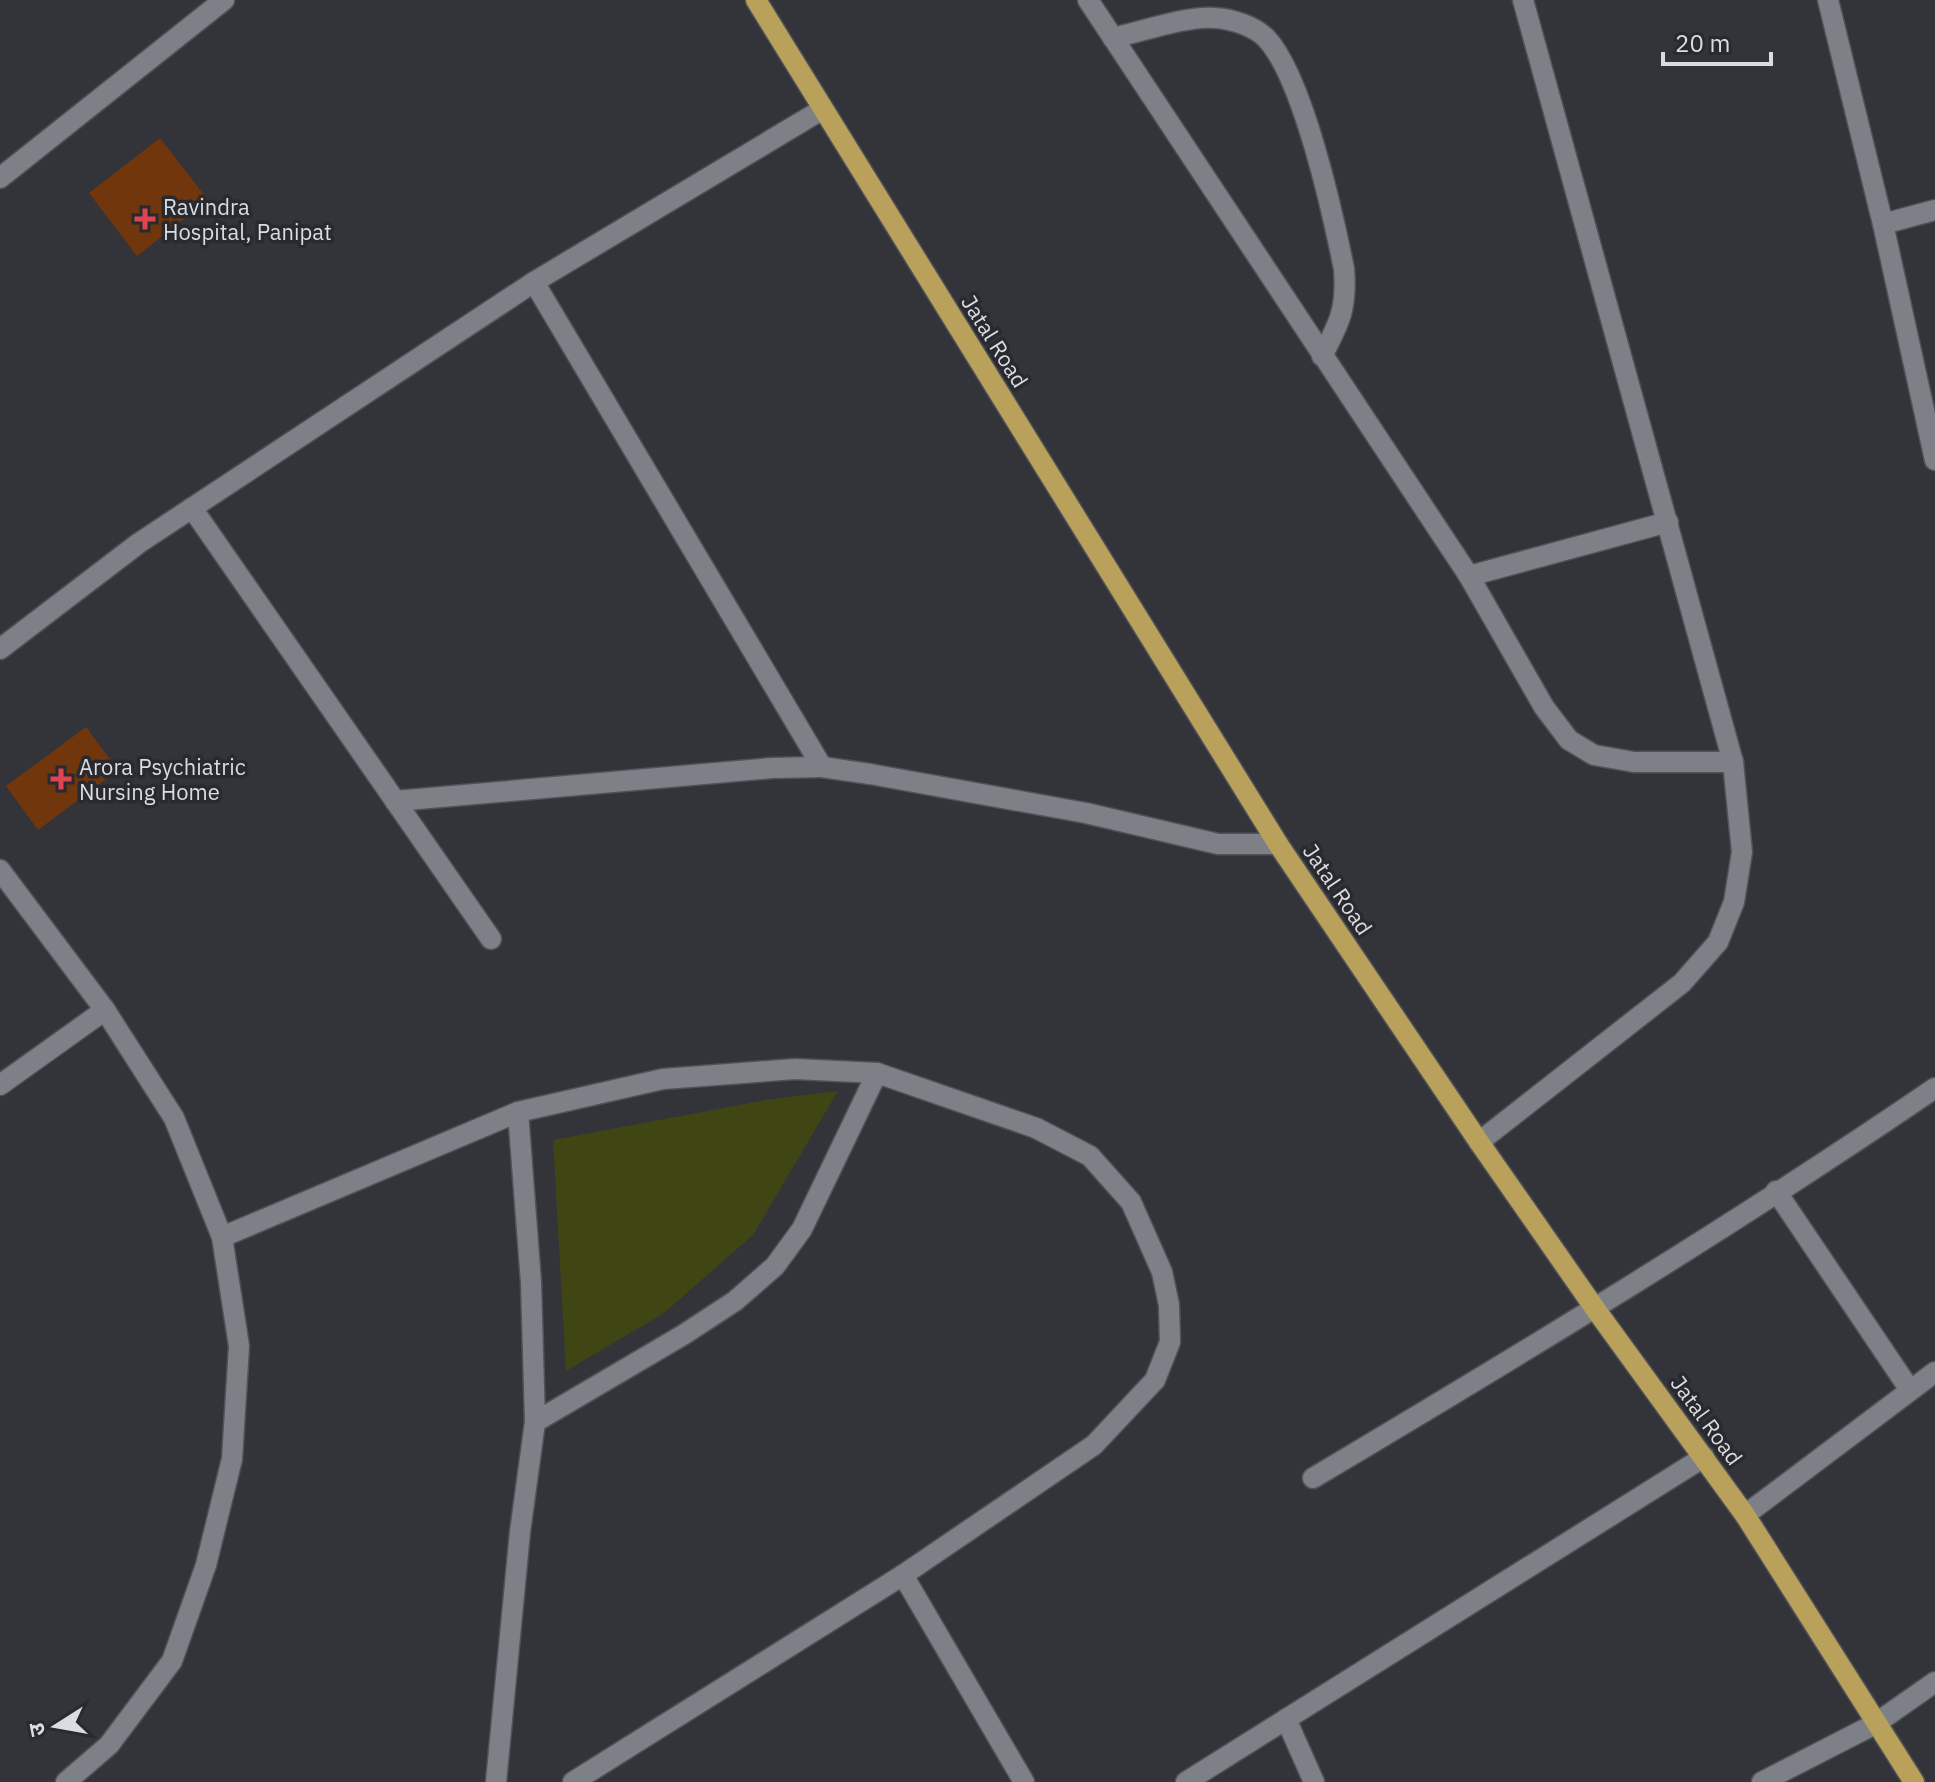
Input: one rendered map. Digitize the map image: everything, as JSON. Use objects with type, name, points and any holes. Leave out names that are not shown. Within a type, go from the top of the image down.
[{"type":"main road","name":"Jatal Road","points":[[756,0],[1278,844],[1479,1142],[1745,1515],[1914,1782]]},
{"type":"street","points":[[0,178],[224,0]]},
{"type":"street","points":[[1088,0],[1469,576],[1544,707],[1569,740],[1594,755],[1634,762],[1733,762]]},
{"type":"street","points":[[1479,1142],[1682,983],[1718,942],[1734,902],[1742,852],[1733,762],[1523,0]]},
{"type":"street","points":[[1828,0],[1883,224],[1935,460]]},
{"type":"street","points":[[1113,38],[1215,17],[1244,24],[1265,37],[1286,70],[1303,113],[1344,269],[1346,295],[1342,319],[1322,356]]},
{"type":"street","points":[[0,649],[192,508],[534,282],[823,109]]},
{"type":"street","points":[[1883,224],[1935,210]]},
{"type":"street","points":[[534,282],[822,767]]},
{"type":"street","points":[[192,508],[491,939]]},
{"type":"street","points":[[1469,576],[1668,522]]},
{"type":"street","points":[[395,801],[772,768],[822,767],[1086,813],[1218,844],[1278,844]]},
{"type":"street","points":[[0,870],[105,1010],[174,1118],[222,1237],[239,1346],[232,1459],[206,1565],[172,1661],[109,1745],[66,1782]]},
{"type":"street","points":[[0,1085],[105,1010]]},
{"type":"street","points":[[222,1237],[518,1112],[663,1079],[795,1069],[877,1073],[1036,1128],[1090,1156],[1131,1202],[1162,1272],[1169,1305],[1170,1342],[1155,1380],[1094,1445],[903,1575],[573,1782]]},
{"type":"street","points":[[535,1422],[683,1335],[735,1301],[775,1266],[802,1229],[877,1073]]},
{"type":"street","points":[[1313,1478],[1596,1310],[1935,1088]]},
{"type":"street","points":[[496,1782],[520,1532],[535,1422],[531,1282],[518,1112]]},
{"type":"street","points":[[1776,1191],[1910,1390]]},
{"type":"street","points":[[1745,1515],[1935,1372]]},
{"type":"street","points":[[1186,1782],[1704,1457]]},
{"type":"street","points":[[903,1575],[1024,1782]]},
{"type":"street","points":[[1762,1782],[1875,1724],[1935,1682]]},
{"type":"street","points":[[1286,1719],[1314,1782]]},
{"type":"green space","points":[[838,1091],[753,1235],[664,1313],[566,1371],[553,1140],[765,1100]]},
{"type":"building","points":[[160,138],[208,200],[137,256],[89,193]]},
{"type":"building","points":[[86,727],[118,770],[38,830],[6,786]]},
{"type":"place","name":"Ravindra Hospital, Panipat","points":[[145,219]]},
{"type":"place","name":"Arora Psychiatric Nursing Home","points":[[61,779]]}]
